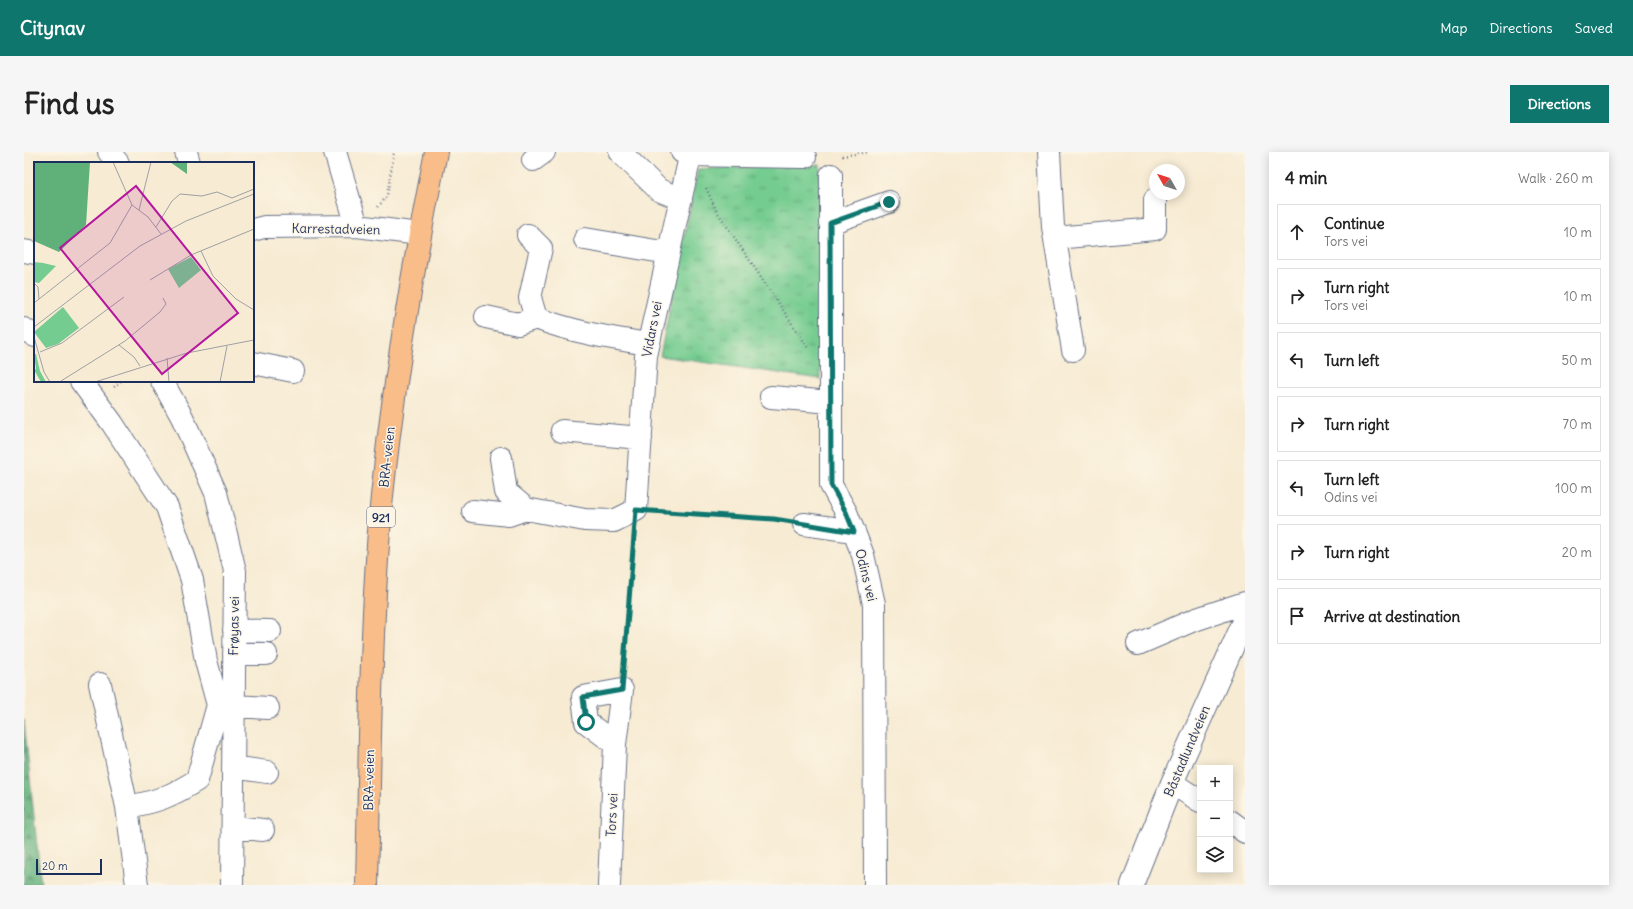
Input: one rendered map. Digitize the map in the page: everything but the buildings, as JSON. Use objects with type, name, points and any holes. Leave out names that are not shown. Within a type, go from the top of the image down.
[{"type":"main road","name":"BRA-veien","points":[[367,885],[371,660],[379,542],[392,407],[419,234],[436,152]]},
{"type":"street","points":[[335,152],[357,226]]},
{"type":"street","points":[[620,152],[659,190],[681,199]]},
{"type":"street","points":[[1049,152],[1055,238],[1073,350]]},
{"type":"street","points":[[688,153],[801,156]]},
{"type":"street","name":"Vidars vei","points":[[636,510],[646,356],[681,199],[688,153]]},
{"type":"street","name":"Odins vei","points":[[830,175],[831,485],[846,512],[863,555],[874,604],[875,885]]},
{"type":"street","points":[[1055,238],[1156,229],[1155,200]]},
{"type":"street","points":[[830,223],[889,202]]},
{"type":"street","name":"Karrestadveien","points":[[254,230],[264,228],[357,226],[419,234]]},
{"type":"street","points":[[528,235],[541,248],[530,298],[536,318]]},
{"type":"street","points":[[585,239],[668,253]]},
{"type":"street","points":[[24,251],[34,253]]},
{"type":"street","points":[[486,317],[518,324],[536,318],[557,326],[591,343],[648,344]]},
{"type":"street","points":[[24,329],[34,335]]},
{"type":"street","points":[[254,363],[292,371]]},
{"type":"street","points":[[82,382],[112,423],[167,507],[192,580],[206,661],[228,701]]},
{"type":"street","name":"Frøyas vei","points":[[163,382],[182,417],[216,493],[235,571],[234,654],[228,701],[233,768],[232,885]]},
{"type":"street","points":[[771,397],[831,392]]},
{"type":"street","points":[[562,431],[641,438]]},
{"type":"street","points":[[501,458],[506,492],[526,509],[585,520],[614,521],[636,510]]},
{"type":"street","points":[[473,512],[509,515],[526,509]]},
{"type":"street","points":[[804,524],[854,532]]},
{"type":"street","points":[[1138,644],[1194,620],[1245,603]]},
{"type":"street","name":"Båstadlundveien","points":[[1132,885],[1172,783],[1245,618]]},
{"type":"street","points":[[234,630],[270,631]]},
{"type":"street","points":[[234,654],[266,654]]},
{"type":"street","points":[[100,684],[127,807],[137,885]]},
{"type":"street","points":[[615,744],[586,722],[583,697],[622,690]]},
{"type":"street","name":"Tors vei","points":[[609,885],[615,744],[622,690]]},
{"type":"street","points":[[228,701],[268,708]]},
{"type":"street","points":[[127,807],[148,803],[176,793],[197,780],[228,701]]},
{"type":"street","points":[[233,768],[267,772]]},
{"type":"street","points":[[1172,783],[1197,799]]},
{"type":"street","points":[[1233,823],[1245,832]]},
{"type":"street","points":[[233,827],[263,830]]},
{"type":"path","points":[[688,153],[716,210],[831,392]]},
{"type":"path","points":[[622,690],[636,510],[774,519],[804,524]]},
{"type":"green space","points":[[820,165],[820,379],[660,356],[698,169]]},
{"type":"green space","points":[[24,720],[41,885],[24,885]]},
{"type":"route","points":[[586,722],[583,697],[622,690],[636,510],[774,519],[854,532],[846,512],[831,485],[830,223],[889,202]]}]
